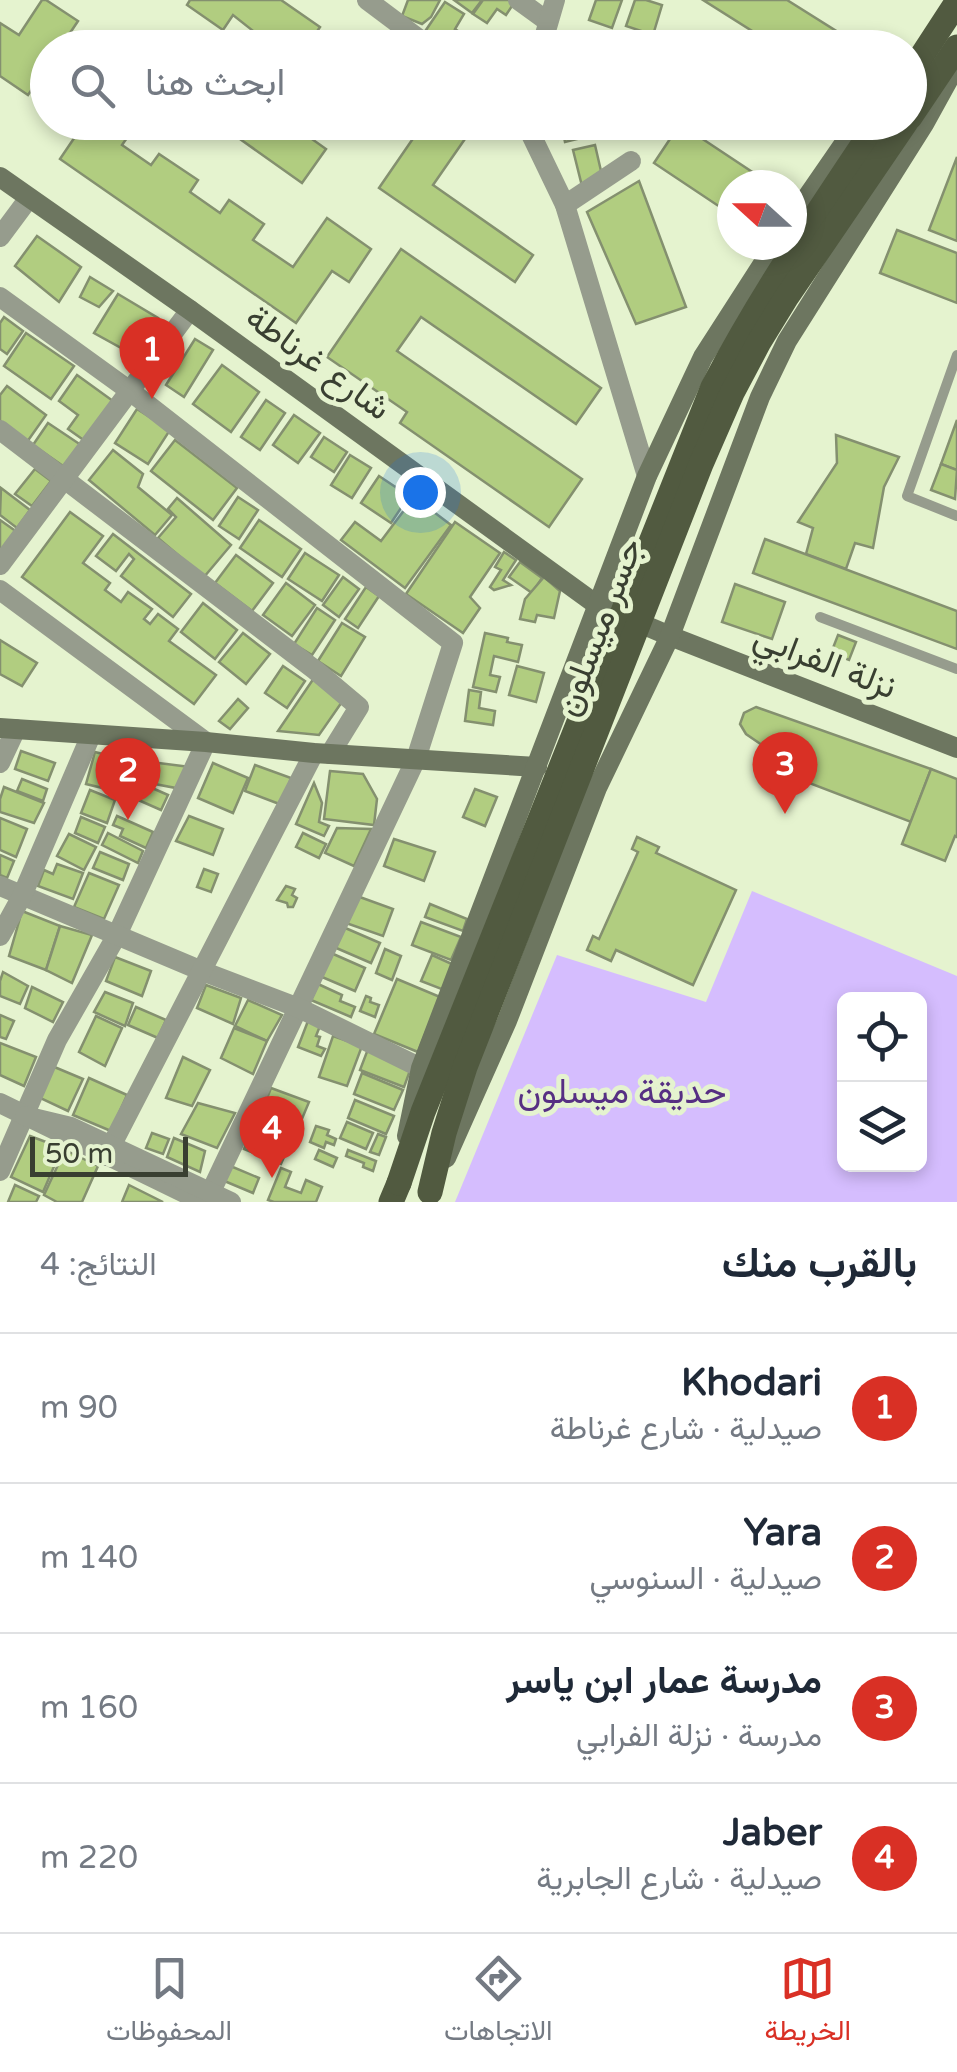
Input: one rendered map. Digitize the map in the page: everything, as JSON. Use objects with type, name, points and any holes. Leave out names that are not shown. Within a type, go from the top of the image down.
[{"type":"main road","points":[[927,35],[956,3]]},
{"type":"main road","points":[[927,48],[956,3]]},
{"type":"main road","name":"جسر ميسلون","points":[[927,92],[957,47]]},
{"type":"main road","points":[[927,118],[957,62]]},
{"type":"main road","points":[[807,198],[847,140]]},
{"type":"main road","name":"جسر ميسلون","points":[[395,1192],[423,1112],[713,388],[768,290],[866,140]]},
{"type":"main road","name":"جسر ميسلون","points":[[428,1197],[465,1067],[687,499],[732,394],[786,298],[894,140]]},
{"type":"main road","points":[[428,1197],[507,1021],[597,788],[670,636],[760,397],[788,341],[914,140]]},
{"type":"main road","name":"شارع غرناطة","points":[[0,177],[596,604],[670,636]]},
{"type":"main road","points":[[395,1192],[420,1068],[596,604],[647,476],[703,357],[764,260]]},
{"type":"main road","name":"نزلة الفرابي","points":[[670,636],[957,748]]},
{"type":"main road","points":[[8,728],[322,754],[537,766]]},
{"type":"street","points":[[367,0],[407,30]]},
{"type":"street","points":[[518,0],[547,21]]},
{"type":"street","points":[[545,30],[555,0]]},
{"type":"street","points":[[534,140],[565,205],[647,476]]},
{"type":"street","points":[[565,205],[630,161]]},
{"type":"street","points":[[0,237],[29,198]]},
{"type":"street","points":[[0,297],[130,391],[453,643],[416,759],[204,1202],[0,1103]]},
{"type":"street","points":[[0,565],[190,310]]},
{"type":"street","points":[[0,430],[359,707],[322,754],[106,1156]]},
{"type":"street","points":[[0,590],[206,742],[117,935],[57,1040],[0,1171]]},
{"type":"street","points":[[0,763],[8,728]]},
{"type":"street","points":[[0,936],[22,896],[91,735]]},
{"type":"street","points":[[0,886],[299,1008],[420,1068]]},
{"type":"street","points":[[26,1116],[71,1127],[231,1202]]},
{"type":"lane","points":[[957,356],[907,496],[957,516]]},
{"type":"lane","points":[[820,617],[957,669]]},
{"type":"green space","name":"حديقة ميسلون","points":[[752,891],[957,976],[957,1202],[455,1202],[557,955],[706,1002]]},
{"type":"building","points":[[42,0],[78,21],[72,30],[30,30],[28,95],[0,76],[0,23],[19,35]]},
{"type":"building","points":[[190,0],[281,0],[320,27],[252,30],[233,15],[223,30],[187,5]]},
{"type":"building","points":[[408,0],[440,0],[422,24],[402,16]]},
{"type":"building","points":[[454,0],[482,0],[472,13]]},
{"type":"building","points":[[483,0],[514,3],[506,15],[497,9],[487,23],[473,14]]},
{"type":"building","points":[[596,0],[622,0],[612,28],[589,20]]},
{"type":"building","points":[[635,0],[662,5],[654,30],[626,26]]},
{"type":"building","points":[[703,0],[787,0],[835,30],[750,30]]},
{"type":"building","points":[[445,2],[464,14],[456,30],[426,30]]},
{"type":"building","points":[[73,140],[125,140],[122,145],[151,165],[159,154],[198,180],[190,192],[220,213],[229,200],[264,224],[253,240],[293,267],[327,218],[371,249],[349,282],[332,271],[296,323],[60,159]]},
{"type":"building","points":[[241,140],[313,140],[326,149],[302,183]]},
{"type":"building","points":[[412,140],[464,140],[433,185],[533,255],[515,282],[379,188]]},
{"type":"building","points":[[669,140],[704,140],[749,170],[717,170],[717,205],[654,163]]},
{"type":"building","points":[[595,145],[601,171],[582,186],[573,150]]},
{"type":"building","points":[[957,157],[957,241],[929,230]]},
{"type":"building","points":[[639,181],[686,307],[636,324],[587,212]]},
{"type":"building","points":[[897,230],[957,253],[957,303],[880,273]]},
{"type":"building","points":[[37,236],[81,267],[59,302],[15,266]]},
{"type":"building","points":[[401,249],[601,388],[576,424],[421,317],[397,351],[582,479],[549,527],[400,423],[407,412],[327,357]]},
{"type":"building","points":[[90,277],[113,291],[99,307],[80,297]]},
{"type":"building","points":[[118,294],[158,318],[134,355],[94,333]]},
{"type":"building","points":[[4,317],[23,331],[7,354],[0,349],[0,323]]},
{"type":"building","points":[[26,333],[74,366],[51,399],[4,366]]},
{"type":"building","points":[[195,339],[213,350],[184,397],[166,385]]},
{"type":"building","points":[[222,365],[259,392],[231,432],[193,404]]},
{"type":"building","points":[[77,375],[113,401],[85,441],[68,429],[78,415],[59,401]]},
{"type":"building","points":[[7,386],[46,415],[27,442],[0,421],[0,395]]},
{"type":"building","points":[[266,400],[285,413],[260,450],[241,437]]},
{"type":"building","points":[[137,409],[170,430],[148,464],[115,443]]},
{"type":"building","points":[[294,415],[320,433],[298,463],[273,445]]},
{"type":"building","points":[[957,420],[957,470],[941,464]]},
{"type":"building","points":[[48,423],[81,445],[66,468],[33,445]]},
{"type":"building","points":[[836,435],[899,457],[884,487],[873,548],[855,543],[846,569],[806,554],[813,528],[798,522],[837,463]]},
{"type":"building","points":[[324,437],[347,452],[334,472],[311,457]]},
{"type":"building","points":[[175,440],[237,488],[213,520],[151,471]]},
{"type":"building","points":[[113,450],[143,474],[138,487],[172,515],[155,535],[89,480]]},
{"type":"building","points":[[350,455],[371,468],[352,498],[331,485]]},
{"type":"building","points":[[941,464],[957,470],[955,499],[931,490]]},
{"type":"building","points":[[35,469],[51,481],[32,506],[15,494]]},
{"type":"building","points":[[379,476],[409,496],[391,523],[361,503]]},
{"type":"building","points":[[1,488],[30,510],[17,528],[0,515]]},
{"type":"building","points":[[238,497],[258,510],[239,539],[219,526]]},
{"type":"building","points":[[414,497],[451,525],[405,588],[341,540],[355,522],[381,541]]},
{"type":"building","points":[[177,498],[231,545],[204,577],[158,538],[176,517],[168,509]]},
{"type":"building","points":[[70,512],[103,536],[83,563],[110,583],[105,590],[121,602],[128,592],[152,609],[144,619],[150,624],[158,614],[178,629],[169,641],[216,675],[194,704],[22,577]]},
{"type":"building","points":[[0,520],[17,532],[0,554]]},
{"type":"building","points":[[259,520],[301,549],[282,577],[240,548]]},
{"type":"building","points":[[455,522],[500,553],[470,597],[480,608],[463,633],[406,594]]},
{"type":"building","points":[[113,534],[191,594],[173,617],[121,576],[134,559],[129,554],[116,571],[96,556]]},
{"type":"building","points":[[765,539],[957,611],[957,649],[753,573]]},
{"type":"building","points":[[504,552],[516,560],[503,580],[511,585],[494,590],[490,587],[501,570],[495,567]]},
{"type":"building","points":[[305,553],[339,575],[322,601],[288,579]]},
{"type":"building","points":[[236,555],[273,583],[252,611],[215,583]]},
{"type":"building","points":[[520,562],[542,578],[532,593],[509,577]]},
{"type":"building","points":[[343,577],[359,589],[339,617],[323,605]]},
{"type":"building","points":[[544,577],[560,591],[554,618],[537,615],[535,622],[520,619],[525,599]]},
{"type":"building","points":[[286,583],[315,605],[292,636],[263,615]]},
{"type":"building","points":[[735,584],[785,602],[772,639],[722,622]]},
{"type":"building","points":[[366,587],[379,596],[358,628],[345,619]]},
{"type":"building","points":[[203,603],[237,630],[215,659],[181,632]]},
{"type":"building","points":[[317,608],[335,620],[312,655],[294,644]]},
{"type":"building","points":[[342,623],[365,637],[341,676],[318,661]]},
{"type":"building","points":[[243,633],[270,654],[246,684],[219,662]]},
{"type":"building","points":[[485,633],[522,645],[518,662],[494,656],[490,675],[500,677],[496,692],[473,687]]},
{"type":"building","points":[[838,635],[856,642],[849,660],[831,653]]},
{"type":"building","points":[[0,640],[37,663],[22,686],[0,674]]},
{"type":"building","points":[[283,666],[305,681],[287,708],[265,693]]},
{"type":"building","points":[[517,666],[544,673],[536,702],[509,695]]},
{"type":"building","points":[[314,678],[344,699],[319,735],[278,731]]},
{"type":"building","points":[[469,690],[481,692],[479,708],[495,711],[493,725],[465,721]]},
{"type":"building","points":[[238,699],[248,708],[230,729],[219,721]]},
{"type":"building","points":[[756,707],[931,769],[911,822],[757,763],[762,745],[746,734],[740,724],[744,713]]},
{"type":"building","points":[[21,751],[55,763],[48,781],[15,769]]},
{"type":"building","points":[[95,752],[134,762],[115,791],[86,784]]},
{"type":"building","points":[[143,761],[190,767],[176,788],[134,780]]},
{"type":"building","points":[[213,763],[248,778],[233,813],[198,798]]},
{"type":"building","points":[[255,765],[291,778],[282,805],[245,791]]},
{"type":"building","points":[[931,769],[957,779],[957,837],[945,861],[902,844]]},
{"type":"building","points":[[330,771],[363,774],[377,799],[374,825],[324,819]]},
{"type":"building","points":[[22,779],[47,789],[43,801],[17,791]]},
{"type":"building","points":[[134,780],[168,795],[161,810],[127,795]]},
{"type":"building","points":[[314,783],[322,803],[319,822],[329,826],[324,836],[296,824]]},
{"type":"building","points":[[4,787],[44,803],[34,823],[0,812]]},
{"type":"building","points":[[475,789],[497,797],[485,826],[463,817]]},
{"type":"building","points":[[90,790],[115,800],[107,823],[81,813]]},
{"type":"building","points":[[117,816],[153,832],[146,848],[120,836],[123,829],[113,825]]},
{"type":"building","points":[[189,816],[223,829],[213,855],[176,841]]},
{"type":"building","points":[[81,817],[105,827],[98,843],[75,833]]},
{"type":"building","points":[[0,818],[27,829],[16,857],[0,850]]},
{"type":"building","points":[[337,828],[371,829],[354,866],[325,853]]},
{"type":"building","points":[[108,833],[143,851],[138,863],[102,845]]},
{"type":"building","points":[[303,833],[326,844],[319,858],[296,847]]},
{"type":"building","points":[[69,834],[96,847],[84,870],[57,856]]},
{"type":"building","points":[[637,837],[659,847],[656,853],[736,890],[693,985],[616,950],[611,961],[587,950],[593,936],[599,939],[638,852],[632,849]]},
{"type":"building","points":[[394,839],[435,852],[424,881],[384,866]]},
{"type":"building","points":[[100,852],[129,864],[123,880],[93,868]]},
{"type":"building","points":[[0,855],[14,861],[7,878],[0,875]]},
{"type":"building","points":[[57,864],[83,873],[73,899],[38,886],[44,870],[53,874]]},
{"type":"building","points":[[204,869],[218,874],[211,892],[197,887]]},
{"type":"building","points":[[89,873],[119,885],[104,919],[74,907]]},
{"type":"building","points":[[286,886],[295,889],[293,907],[277,900]]},
{"type":"building","points":[[357,896],[393,909],[383,936],[346,923]]},
{"type":"building","points":[[430,904],[467,919],[463,931],[425,917]]},
{"type":"building","points":[[22,911],[60,926],[46,970],[9,956]]},
{"type":"building","points":[[421,922],[461,937],[451,960],[412,945]]},
{"type":"building","points":[[60,926],[92,935],[72,983],[46,970]]},
{"type":"building","points":[[343,927],[380,943],[371,963],[334,947]]},
{"type":"building","points":[[385,949],[401,956],[392,980],[376,973]]},
{"type":"building","points":[[331,953],[365,968],[355,991],[322,977]]},
{"type":"building","points":[[432,955],[454,965],[444,990],[421,981]]},
{"type":"building","points":[[115,957],[151,971],[142,996],[106,981]]},
{"type":"building","points":[[3,972],[28,986],[20,1004],[0,996]]},
{"type":"building","points":[[397,979],[440,997],[418,1052],[374,1034]]},
{"type":"building","points":[[318,984],[342,995],[340,1001],[355,1007],[351,1017],[311,1000]]},
{"type":"building","points":[[206,985],[241,998],[233,1024],[197,1008]]},
{"type":"building","points":[[32,987],[63,1002],[53,1022],[25,1008]]},
{"type":"building","points":[[105,992],[133,1003],[125,1026],[94,1012]]},
{"type":"building","points":[[366,996],[379,1005],[375,1017],[360,1011]]},
{"type":"building","points":[[248,1000],[282,1015],[267,1041],[235,1026]]},
{"type":"building","points":[[136,1007],[166,1020],[158,1038],[128,1025]]},
{"type":"building","points":[[0,1015],[14,1021],[6,1039],[0,1037]]},
{"type":"building","points":[[96,1016],[122,1028],[105,1066],[79,1052]]},
{"type":"building","points":[[308,1021],[320,1026],[316,1036],[320,1037],[317,1046],[325,1049],[321,1056],[298,1047]]},
{"type":"building","points":[[234,1028],[267,1041],[253,1074],[221,1058]]},
{"type":"building","points":[[333,1036],[362,1046],[347,1086],[319,1077]]},
{"type":"building","points":[[0,1043],[36,1057],[24,1086],[0,1075]]},
{"type":"building","points":[[368,1049],[412,1065],[404,1087],[360,1070]]},
{"type":"building","points":[[183,1057],[210,1070],[192,1106],[166,1098]]},
{"type":"building","points":[[52,1066],[83,1079],[68,1111],[38,1097]]},
{"type":"building","points":[[362,1073],[403,1090],[394,1110],[354,1094]]},
{"type":"building","points":[[89,1078],[127,1095],[111,1131],[73,1115]]},
{"type":"building","points":[[271,1088],[309,1102],[299,1126],[262,1111]]},
{"type":"building","points":[[355,1100],[394,1116],[386,1134],[348,1118]]},
{"type":"building","points":[[198,1103],[235,1113],[217,1148],[181,1134]]},
{"type":"building","points":[[347,1122],[373,1133],[366,1149],[340,1138]]},
{"type":"building","points":[[316,1126],[329,1130],[327,1135],[336,1139],[334,1145],[326,1142],[324,1148],[310,1142]]},
{"type":"building","points":[[256,1130],[277,1138],[274,1145],[287,1150],[281,1164],[244,1149]]},
{"type":"building","points":[[152,1133],[169,1139],[163,1154],[146,1148]]},
{"type":"building","points":[[378,1134],[386,1137],[379,1155],[370,1152]]},
{"type":"building","points":[[30,1136],[62,1148],[43,1192],[11,1177]]},
{"type":"building","points":[[174,1138],[205,1151],[200,1172],[167,1157]]},
{"type":"building","points":[[65,1150],[98,1166],[82,1202],[57,1202],[44,1195]]},
{"type":"building","points":[[319,1150],[337,1158],[333,1167],[315,1159]]},
{"type":"building","points":[[348,1150],[376,1161],[373,1171],[346,1156]]},
{"type":"building","points":[[228,1165],[259,1178],[253,1193],[222,1180]]},
{"type":"building","points":[[281,1168],[291,1172],[285,1187],[301,1193],[306,1180],[322,1187],[316,1202],[268,1200]]},
{"type":"building","points":[[15,1185],[39,1196],[36,1202],[8,1202]]},
{"type":"building","points":[[129,1185],[163,1202],[122,1202]]},
{"type":"place","name":"Khodari","points":[[152,399]]},
{"type":"place","name":"مدرسة عمار ابن ياسر","points":[[785,814]]},
{"type":"place","name":"Yara","points":[[128,820]]},
{"type":"place","name":"Jaber","points":[[272,1178]]}]
